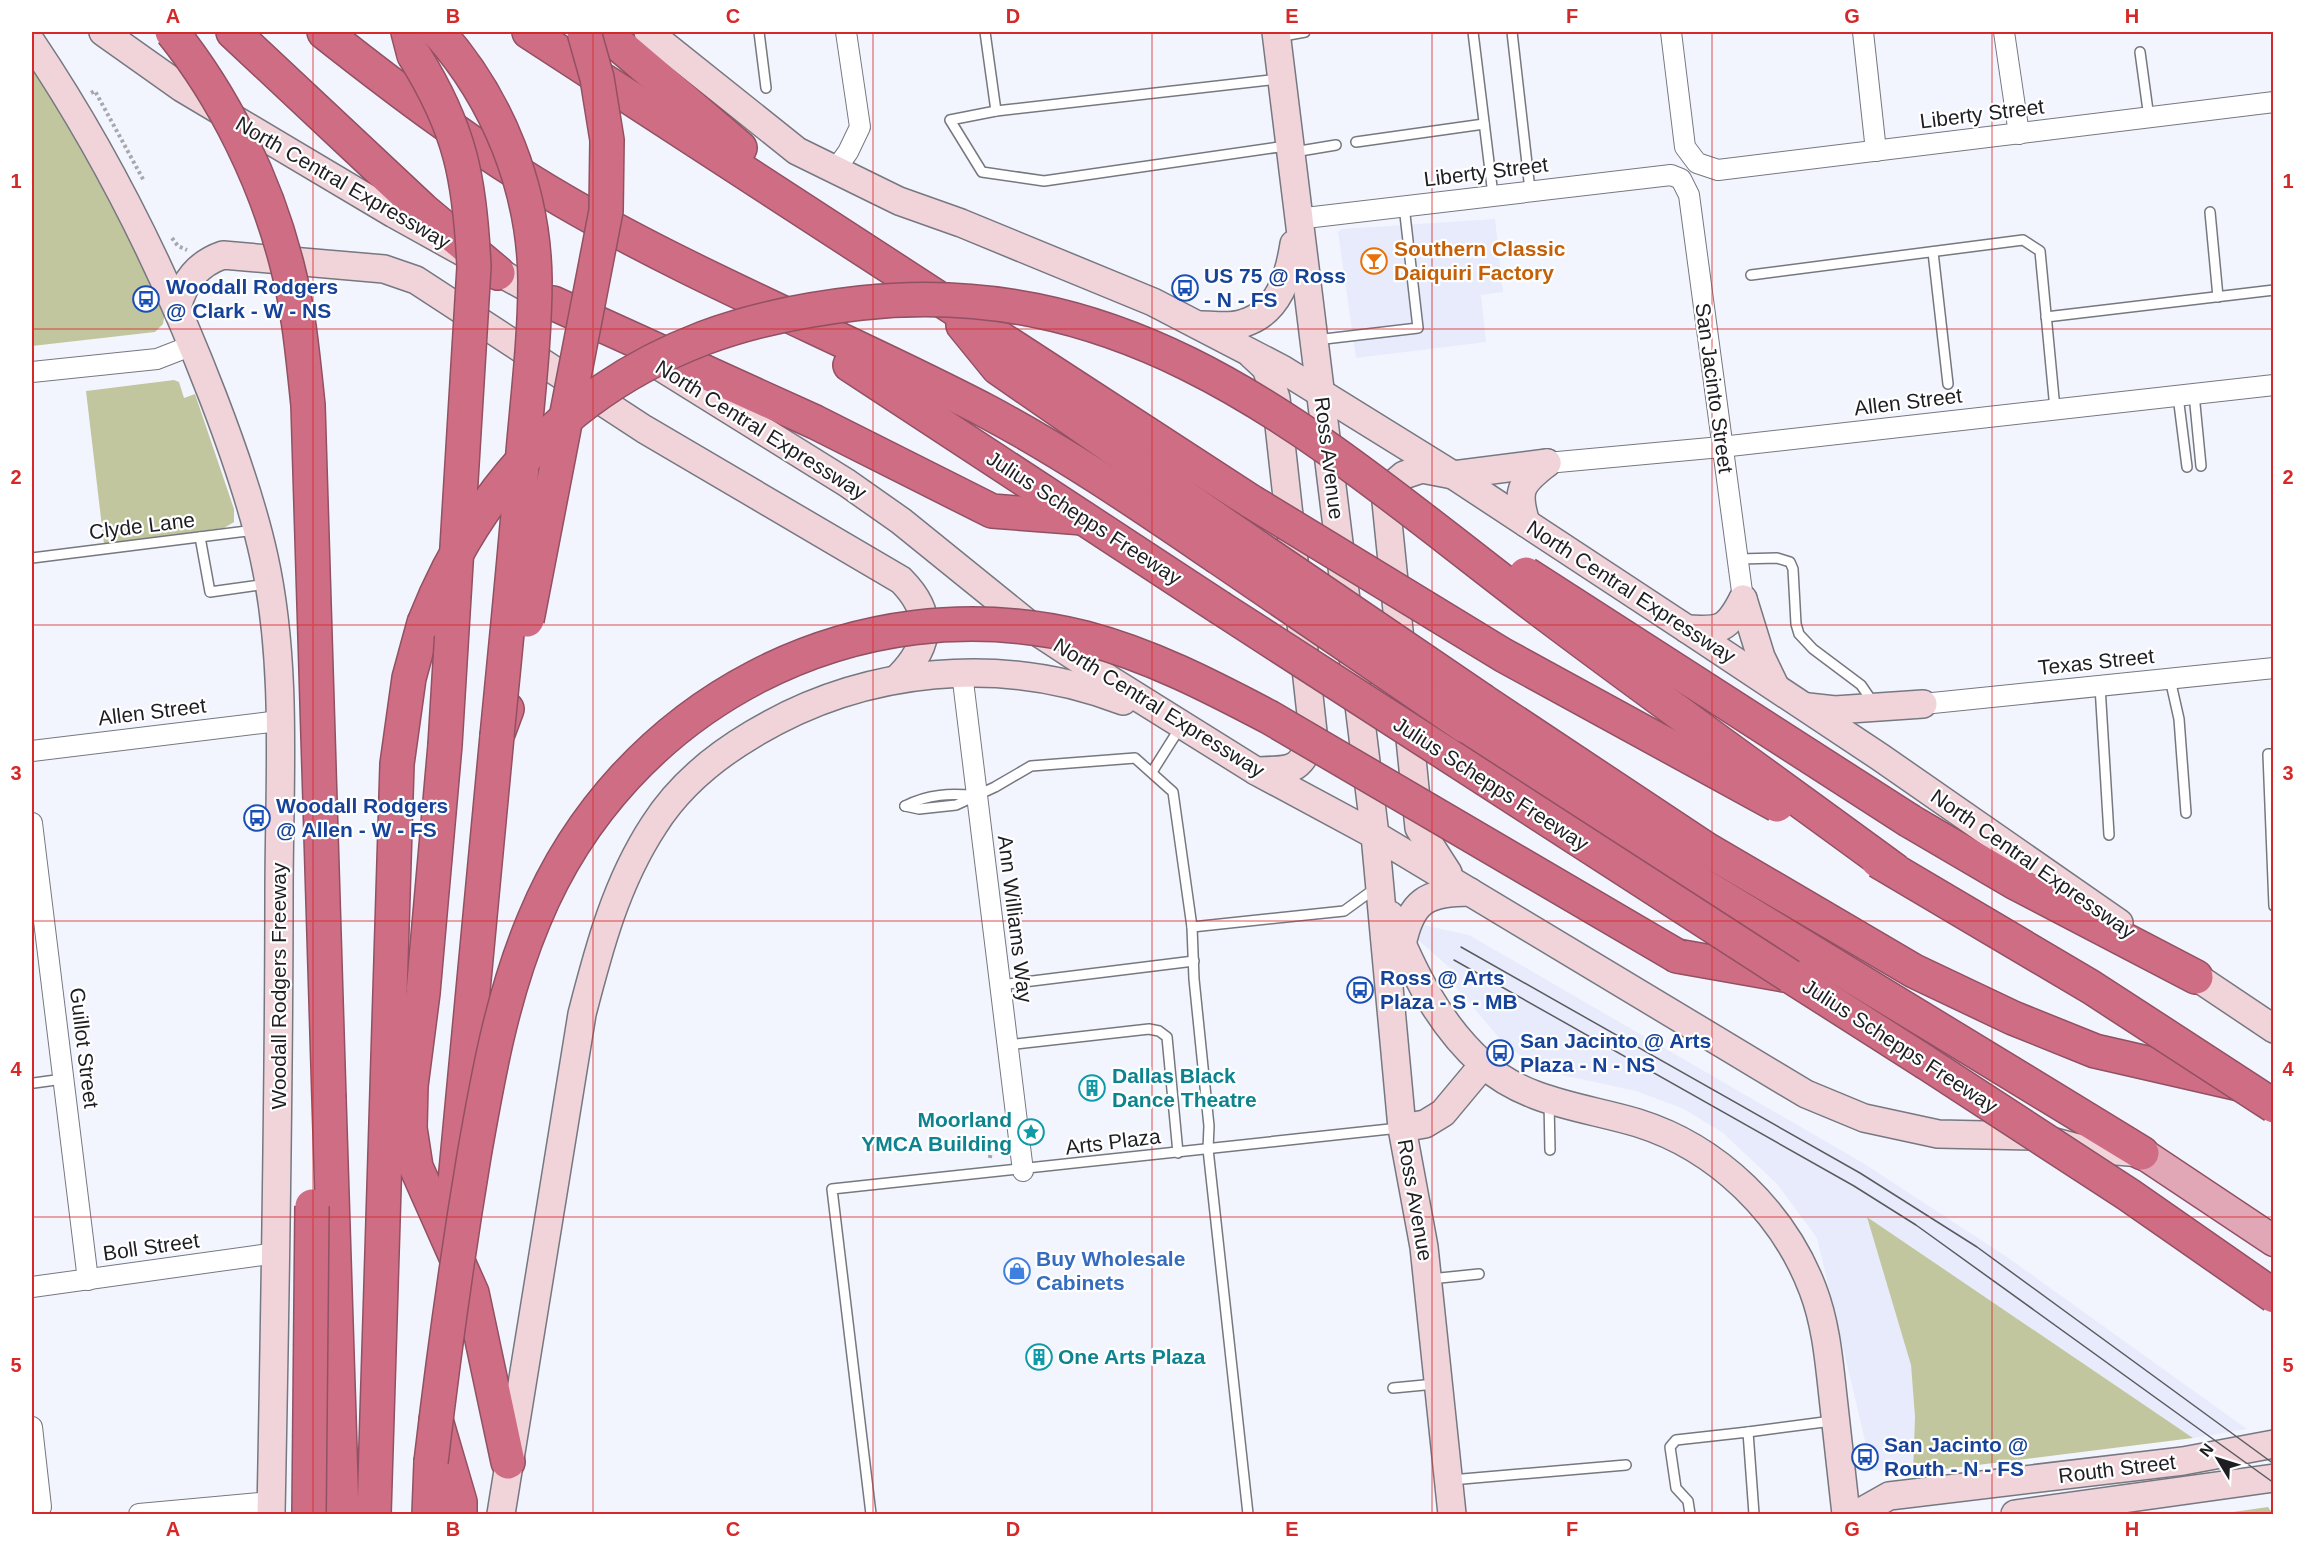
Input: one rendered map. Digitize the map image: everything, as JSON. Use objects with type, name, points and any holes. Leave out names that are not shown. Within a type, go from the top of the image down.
[{"type":"highway","points":[[172,32],[188,52],[244,149],[271,214],[287,264],[299,324],[308,405],[342,1515]]},
{"type":"highway","points":[[233,32],[423,210],[498,273]]},
{"type":"highway","points":[[324,32],[430,113],[515,171],[600,222],[705,276],[946,391],[1224,543]]},
{"type":"highway","points":[[408,32],[414,55],[442,105],[460,148],[471,208],[474,267],[445,745],[423,993],[411,1086],[411,1128],[416,1167],[472,1293],[508,1462]]},
{"type":"highway","points":[[429,1515],[430,1462],[519,507],[535,277],[528,214],[507,142],[476,80],[438,32]]},
{"type":"highway","points":[[529,32],[1252,502],[1503,656],[1896,871],[2091,987],[2274,1106]]},
{"type":"highway","points":[[497,736],[514,687],[606,211],[607,140],[597,78],[584,32]]},
{"type":"highway","points":[[604,32],[783,184],[885,262]]},
{"type":"highway","name":"Julius Schepps Freeway","points":[[705,276],[806,336],[1219,607],[2129,1195],[2274,1296]]},
{"type":"highway","points":[[374,1515],[396,775],[406,699],[424,622],[442,576],[470,527],[526,456],[562,419],[615,380],[682,346],[746,322],[829,306],[905,298],[999,303],[1078,320],[1131,337],[1186,361],[1242,392],[1910,821],[2014,882],[2196,977]]},
{"type":"highway","points":[[944,300],[998,368],[1224,543],[1474,714],[1704,886],[2142,1153]]},
{"type":"highway","points":[[553,303],[815,422],[992,512],[1085,519]]},
{"type":"highway","points":[[1339,455],[1637,682],[1896,871]]},
{"type":"highway","points":[[430,1462],[468,1191],[494,1050],[516,967],[534,919],[556,872],[583,828],[609,794],[634,766],[676,728],[746,681],[833,645],[912,628],[998,625],[1063,634],[1125,650],[1218,690],[1269,717],[1677,956],[1790,976]]},
{"type":"highway","points":[[1474,714],[1914,970],[2013,1018],[2095,1051],[2274,1092]]},
{"type":"highway","points":[[309,1515],[312,1206],[329,1099]]},
{"type":"highway","points":[[436,1420],[460,1502],[460,1515]]},
{"type":"main road","name":"North Central Expressway","points":[[103,32],[182,88],[553,303],[847,483],[902,521],[1042,635],[1256,771],[1375,835],[1806,1094],[1864,1118],[1938,1134],[2032,1136],[2078,1148],[2142,1153],[2274,1241]]},
{"type":"main road","name":"North Central Expressway","points":[[648,32],[797,151],[899,201],[961,223],[1153,302],[1245,348],[1321,394],[1453,475],[1804,706],[2274,1029]]},
{"type":"main road","name":"Ross Avenue","points":[[1276,34],[1297,219],[1321,394],[1375,835],[1402,1128],[1428,1280],[1452,1515]]},
{"type":"main road","name":"Woodall Rodgers Freeway","points":[[32,43],[73,104],[112,172],[177,307],[239,466],[258,530],[269,584],[276,644],[279,721],[276,1253],[285,1400],[271,1508]]},
{"type":"main road","points":[[1200,325],[1245,323],[1263,313],[1276,300],[1287,279],[1297,219]]},
{"type":"main road","points":[[177,307],[183,287],[195,272],[207,261],[223,255],[384,270],[416,279],[645,429],[901,580],[912,590],[923,610],[925,629],[921,647],[912,664],[899,677]]},
{"type":"main road","points":[[1245,348],[1266,368],[1276,398],[1313,732],[1305,758],[1298,765],[1288,770],[1256,771]]},
{"type":"main road","points":[[1463,888],[1432,852],[1419,828],[1386,502],[1391,486],[1404,475],[1422,469],[1453,475],[1547,463]]},
{"type":"main road","points":[[1526,523],[1520,500],[1522,486],[1547,463]]},
{"type":"main road","points":[[1687,629],[1714,631],[1721,628],[1732,621],[1743,599]]},
{"type":"main road","points":[[1743,599],[1761,657],[1775,687]]},
{"type":"main road","points":[[501,1515],[582,1014],[600,942],[623,878],[654,824],[690,781],[728,749],[773,722],[814,702],[899,677],[962,673],[1023,675],[1100,692],[1182,724]]},
{"type":"main road","points":[[1804,706],[1835,710],[1923,704]]},
{"type":"main road","name":"Ross Avenue","points":[[1379,886],[1402,945],[1436,1009],[1483,1065]]},
{"type":"main road","points":[[1402,945],[1408,918],[1422,903],[1441,892],[1463,888]]},
{"type":"main road","points":[[1402,1128],[1425,1124],[1443,1113],[1483,1065],[1549,1101],[1639,1124],[1691,1145],[1738,1181],[1775,1220],[1796,1251],[1814,1291],[1826,1339],[1846,1515]]},
{"type":"main road","name":"Routh Street","points":[[1857,1515],[1889,1496],[2183,1461],[2274,1444]]},
{"type":"main road","name":"Routh Street","points":[[2015,1515],[2242,1485],[2274,1478]]},
{"type":"street","points":[[835,170],[849,152],[860,127],[846,32]]},
{"type":"street","name":"Liberty Street","points":[[1671,32],[1685,147],[1697,163],[1718,170],[2274,102]]},
{"type":"street","points":[[1863,32],[1876,151]]},
{"type":"street","points":[[2004,32],[2019,134]]},
{"type":"street","name":"Liberty Street","points":[[1297,219],[1671,175],[1681,179]]},
{"type":"street","name":"San Jacinto Street","points":[[1681,179],[1689,195],[1743,599]]},
{"type":"street","points":[[32,372],[157,359],[193,345]]},
{"type":"street","name":"Allen Street","points":[[1547,463],[1721,447],[2274,385]]},
{"type":"street","name":"Texas Street","points":[[1923,704],[2274,668]]},
{"type":"street","name":"Ann Williams Way","points":[[962,673],[1023,1171]]},
{"type":"street","name":"Allen Street","points":[[32,751],[279,721]]},
{"type":"street","name":"Guillot Street","points":[[32,823],[88,1280]]},
{"type":"street","name":"Boll Street","points":[[32,1287],[276,1253]]},
{"type":"street","points":[[32,1427],[43,1511]]},
{"type":"street","points":[[139,1515],[271,1508]]},
{"type":"lane","points":[[759,32],[766,88]]},
{"type":"lane","points":[[985,32],[996,111]]},
{"type":"lane","points":[[1276,34],[1305,32]]},
{"type":"lane","points":[[1473,32],[1493,195]]},
{"type":"lane","points":[[1512,32],[1530,190]]},
{"type":"lane","points":[[2140,52],[2149,118]]},
{"type":"lane","points":[[1281,79],[996,111],[950,120],[982,172],[1044,181],[1336,145]]},
{"type":"lane","points":[[1356,142],[1484,124]]},
{"type":"lane","points":[[1314,340],[1418,328],[1404,206]]},
{"type":"lane","points":[[2210,212],[2218,297]]},
{"type":"lane","points":[[1751,275],[2023,240],[2040,251],[2055,409]]},
{"type":"lane","points":[[1933,252],[1948,384]]},
{"type":"lane","points":[[2046,317],[2274,290]]},
{"type":"lane","points":[[2186,395],[2201,466]]},
{"type":"lane","points":[[2186,395],[2187,467]]},
{"type":"lane","name":"Clyde Lane","points":[[32,558],[258,530]]},
{"type":"lane","points":[[200,537],[210,592],[269,584]]},
{"type":"lane","points":[[1738,559],[1777,558],[1790,562],[1799,634],[1813,649],[1861,685],[1875,706]]},
{"type":"lane","points":[[2170,679],[2179,719],[2186,813]]},
{"type":"lane","points":[[2100,686],[2109,835]]},
{"type":"lane","points":[[1152,772],[1182,724]]},
{"type":"lane","points":[[2274,753],[2268,754],[2274,906]]},
{"type":"lane","points":[[976,796],[954,793],[919,799],[905,806],[919,809],[956,806],[976,796],[1031,766],[1135,758],[1173,792],[1192,927],[1209,1126],[1208,1149],[1248,1515]]},
{"type":"lane","points":[[1192,927],[1344,911],[1379,886]]},
{"type":"lane","points":[[999,985],[1194,961]]},
{"type":"lane","points":[[1006,1045],[1149,1029],[1159,1031],[1167,1037],[1178,1153]]},
{"type":"lane","points":[[34,1083],[63,1079]]},
{"type":"lane","points":[[1549,1101],[1550,1150]]},
{"type":"lane","name":"Arts Plaza","points":[[871,1515],[832,1190],[1402,1128]]},
{"type":"lane","points":[[1428,1280],[1479,1274]]},
{"type":"lane","points":[[1393,1388],[1440,1384]]},
{"type":"lane","points":[[285,1400],[321,1398]]},
{"type":"lane","points":[[1690,1515],[1688,1502],[1676,1488],[1670,1447],[1676,1440],[1836,1420]]},
{"type":"lane","points":[[1748,1432],[1754,1515]]},
{"type":"lane","points":[[1449,1480],[1626,1465]]},
{"type":"shaded area","points":[[1495,219],[1503,292],[1481,295],[1486,342],[1356,358],[1338,232],[1342,229]]},
{"type":"shaded area","points":[[1423,925],[1469,935],[1863,1163],[2007,1257],[2247,1429],[2193,1438],[1868,1218],[1911,1365],[1915,1417],[1913,1473],[1872,1470],[1817,1238],[1777,1184],[1723,1133],[1684,1109],[1636,1091],[1566,1076],[1532,1064],[1502,1041],[1451,982],[1451,969],[1416,938]]},
{"type":"green space","points":[[32,60],[117,211],[165,311],[163,324],[155,332],[32,346]]},
{"type":"green space","points":[[174,380],[179,382],[184,398],[195,394],[234,509],[234,522],[224,528],[104,544],[86,391]]},
{"type":"green space","points":[[1867,1217],[2193,1438],[1913,1473],[1915,1417],[1911,1365]]},
{"type":"green space","points":[[2268,1507],[2273,1514],[2219,1514]]},
{"type":"tram line","points":[[1461,947],[1860,1173],[1977,1247],[2274,1464]]},
{"type":"tram line","points":[[1454,960],[1854,1186],[1916,1225],[2274,1483]]},
{"type":"place","name":"Southern Classic Daiquiri Factory","points":[[1374,261]]},
{"type":"place","name":"US 75 @ Ross - N - FS","points":[[1185,288]]},
{"type":"place","name":"Woodall Rodgers @ Clark - W - NS","points":[[146,299]]},
{"type":"place","name":"Woodall Rodgers @ Allen - W - FS","points":[[257,818]]},
{"type":"place","name":"Ross @ Arts Plaza - S - MB","points":[[1360,990]]},
{"type":"place","name":"San Jacinto @ Arts Plaza - N - NS","points":[[1500,1053]]},
{"type":"place","name":"Dallas Black Dance Theatre","points":[[1092,1088]]},
{"type":"place","name":"Moorland YMCA Building","points":[[1031,1132]]},
{"type":"place","name":"Buy Wholesale Cabinets","points":[[1017,1271]]},
{"type":"place","name":"One Arts Plaza","points":[[1039,1357]]},
{"type":"place","name":"San Jacinto @ Routh - N - FS","points":[[1865,1457]]}]
